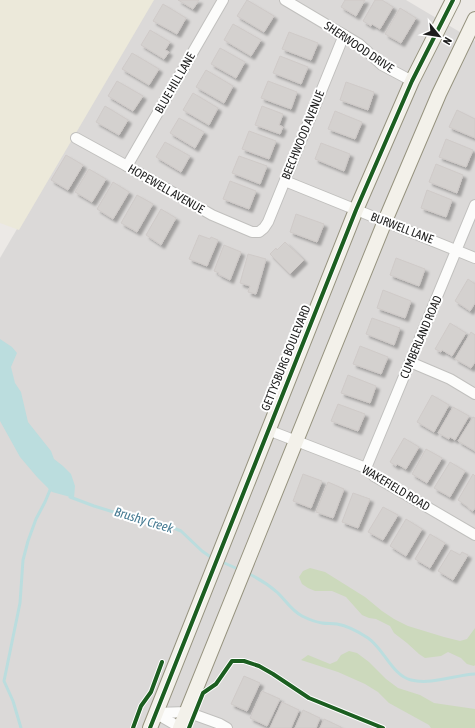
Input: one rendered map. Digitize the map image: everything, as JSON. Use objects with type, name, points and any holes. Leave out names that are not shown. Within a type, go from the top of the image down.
[{"type":"street","name":"BLUE HILL LANE","points":[[127,166],[223,0]]},
{"type":"street","name":"SHERWOOD DRIVE","points":[[285,0],[359,44],[382,65],[412,81]]},
{"type":"street","name":"GETTYSBURG BOULEVARD","points":[[150,728],[356,210],[412,81],[453,0]]},
{"type":"street","points":[[155,713],[181,728],[385,221],[439,94],[475,19]]},
{"type":"street","name":"BEECHWOOD AVENUE","points":[[259,232],[268,222],[344,35]]},
{"type":"street","name":"HOPEWELL AVENUE","points":[[76,138],[212,215],[252,232],[259,232]]},
{"type":"street","name":"BURWELL LANE","points":[[284,181],[475,258]]},
{"type":"street","name":"CUMBERLAND ROAD","points":[[366,468],[475,205]]},
{"type":"street","points":[[410,362],[450,379],[475,394]]},
{"type":"street","name":"WAKEFIELD ROAD","points":[[268,430],[366,468],[374,476],[475,535]]},
{"type":"street","points":[[155,713],[187,712],[227,728]]},
{"type":"shaded area","points":[[0,0],[154,0],[19,230],[0,223]]},
{"type":"shaded area","points":[[151,0],[406,0],[475,41],[475,728],[0,728],[0,258]]},
{"type":"green space","points":[[310,568],[325,572],[365,597],[394,619],[408,626],[460,641],[467,639],[475,628],[475,665],[467,664],[461,658],[448,652],[441,656],[425,658],[394,633],[390,626],[376,619],[362,615],[346,597],[332,591],[315,591],[302,584],[299,577],[303,571]]},
{"type":"green space","points":[[349,651],[357,653],[369,662],[386,679],[398,688],[420,695],[434,703],[475,709],[475,728],[431,728],[429,725],[389,703],[378,692],[365,684],[338,672],[301,660],[308,655],[330,664],[337,661],[341,655]]},
{"type":"water","points":[[0,339],[12,347],[17,353],[11,367],[15,383],[21,392],[28,422],[51,451],[54,459],[71,474],[75,486],[74,498],[52,492],[37,477],[20,457],[0,421]]},
{"type":"building","points":[[178,0],[199,0],[193,9]]},
{"type":"building","points":[[247,0],[274,16],[264,32],[237,16]]},
{"type":"building","points":[[345,0],[365,0],[356,16],[341,7]]},
{"type":"building","points":[[375,0],[382,0],[393,7],[380,29],[363,21]]},
{"type":"building","points":[[163,4],[186,18],[177,34],[153,21]]},
{"type":"building","points":[[400,8],[416,18],[401,43],[385,34]]},
{"type":"building","points":[[233,24],[261,40],[251,56],[224,40]]},
{"type":"building","points":[[150,30],[170,42],[165,50],[169,52],[164,59],[141,45]]},
{"type":"building","points":[[289,32],[318,43],[311,60],[282,49]]},
{"type":"building","points":[[220,48],[245,62],[236,78],[211,64]]},
{"type":"building","points":[[132,53],[159,69],[149,85],[122,69]]},
{"type":"building","points":[[280,56],[308,67],[301,84],[273,73]]},
{"type":"building","points":[[206,70],[233,86],[224,103],[196,87]]},
{"type":"building","points":[[117,81],[143,96],[133,111],[108,96]]},
{"type":"building","points":[[268,81],[297,92],[291,109],[261,98]]},
{"type":"building","points":[[346,82],[374,92],[368,110],[340,100]]},
{"type":"building","points":[[193,93],[218,108],[209,125],[183,110]]},
{"type":"building","points":[[105,106],[128,120],[119,135],[96,122]]},
{"type":"building","points":[[262,106],[283,114],[279,125],[283,127],[280,134],[255,125]]},
{"type":"building","points":[[457,110],[475,119],[475,138],[449,127]]},
{"type":"building","points":[[335,111],[362,122],[355,139],[328,129]]},
{"type":"building","points":[[179,118],[204,132],[195,148],[170,133]]},
{"type":"building","points":[[249,131],[276,141],[269,159],[242,149]]},
{"type":"building","points":[[446,139],[473,150],[466,167],[439,157]]},
{"type":"building","points":[[165,142],[190,156],[181,172],[156,157]]},
{"type":"building","points":[[321,143],[350,154],[344,171],[315,159]]},
{"type":"building","points":[[66,155],[83,165],[68,190],[51,180]]},
{"type":"building","points":[[239,156],[267,166],[260,184],[232,173]]},
{"type":"building","points":[[436,164],[463,175],[457,193],[429,182]]},
{"type":"building","points":[[89,169],[106,179],[92,202],[75,192]]},
{"type":"building","points":[[230,181],[256,191],[249,209],[223,199]]},
{"type":"building","points":[[113,182],[129,192],[113,219],[97,209]]},
{"type":"building","points":[[427,190],[452,200],[446,217],[421,208]]},
{"type":"building","points":[[137,195],[153,204],[137,232],[121,223]]},
{"type":"building","points":[[161,209],[176,218],[161,245],[146,235]]},
{"type":"building","points":[[296,214],[324,224],[317,242],[290,232]]},
{"type":"building","points":[[199,235],[218,240],[207,266],[189,259]]},
{"type":"building","points":[[285,242],[304,260],[290,274],[270,254],[276,248],[277,250]]},
{"type":"building","points":[[224,245],[241,252],[230,280],[214,271]]},
{"type":"building","points":[[248,254],[266,259],[256,294],[248,292],[250,286],[240,283]]},
{"type":"building","points":[[396,258],[425,269],[419,286],[390,275]]},
{"type":"building","points":[[468,279],[475,284],[475,303],[470,311],[455,301]]},
{"type":"building","points":[[383,290],[411,301],[405,318],[377,308]]},
{"type":"building","points":[[372,318],[400,328],[394,345],[366,334]]},
{"type":"building","points":[[450,323],[466,333],[452,356],[442,350],[441,352],[435,349]]},
{"type":"building","points":[[471,332],[475,335],[475,362],[471,368],[455,359]]},
{"type":"building","points":[[360,346],[388,357],[381,374],[353,364]]},
{"type":"building","points":[[348,375],[376,386],[370,403],[341,393]]},
{"type":"building","points":[[432,395],[449,405],[434,432],[417,422]]},
{"type":"building","points":[[338,404],[365,414],[358,431],[331,421]]},
{"type":"building","points":[[453,407],[469,416],[455,440],[450,437],[449,439],[438,433]]},
{"type":"building","points":[[473,417],[475,418],[475,451],[458,441]]},
{"type":"building","points":[[404,438],[419,447],[406,469],[397,464],[396,466],[390,462]]},
{"type":"building","points":[[426,449],[442,458],[427,483],[412,474]]},
{"type":"building","points":[[450,462],[465,471],[450,497],[434,488]]},
{"type":"building","points":[[303,474],[322,481],[311,508],[293,501]]},
{"type":"building","points":[[473,474],[475,476],[475,508],[473,511],[458,500]]},
{"type":"building","points":[[328,482],[344,489],[333,518],[316,512]]},
{"type":"building","points":[[353,493],[370,499],[358,528],[342,522]]},
{"type":"building","points":[[383,507],[398,515],[383,540],[368,532]]},
{"type":"building","points":[[406,519],[422,529],[406,556],[390,546]]},
{"type":"building","points":[[430,534],[445,543],[430,568],[415,559]]},
{"type":"building","points":[[451,550],[460,555],[462,552],[468,555],[453,580],[438,571]]},
{"type":"building","points":[[244,676],[260,683],[247,711],[231,704]]},
{"type":"building","points":[[262,691],[280,699],[267,726],[250,718]]},
{"type":"building","points":[[282,702],[299,710],[291,728],[270,728]]},
{"type":"building","points":[[303,710],[320,718],[316,728],[295,728]]},
{"type":"building","points":[[324,719],[341,727],[320,728]]},
{"type":"waterway","points":[[21,728],[13,701],[4,681],[20,603],[23,560],[36,519],[45,502],[50,486]]},
{"type":"waterway","name":"Brushy Creek","points":[[70,497],[120,514],[148,519],[181,531],[202,551],[212,558]]},
{"type":"waterway","name":"Brushy Creek","points":[[220,561],[240,570]]},
{"type":"waterway","name":"Brushy Creek","points":[[247,573],[271,587],[298,614],[320,623],[345,626],[368,638],[379,648],[393,667],[404,677],[411,680],[435,681],[475,674]]},
{"type":"cycle path","points":[[150,728],[356,210],[412,81],[453,0]]},
{"type":"cycle path","points":[[189,728],[203,693],[216,684],[232,661],[244,661],[259,666],[309,698],[383,728]]},
{"type":"cycle path","points":[[133,728],[141,706],[151,692],[162,662]]}]
